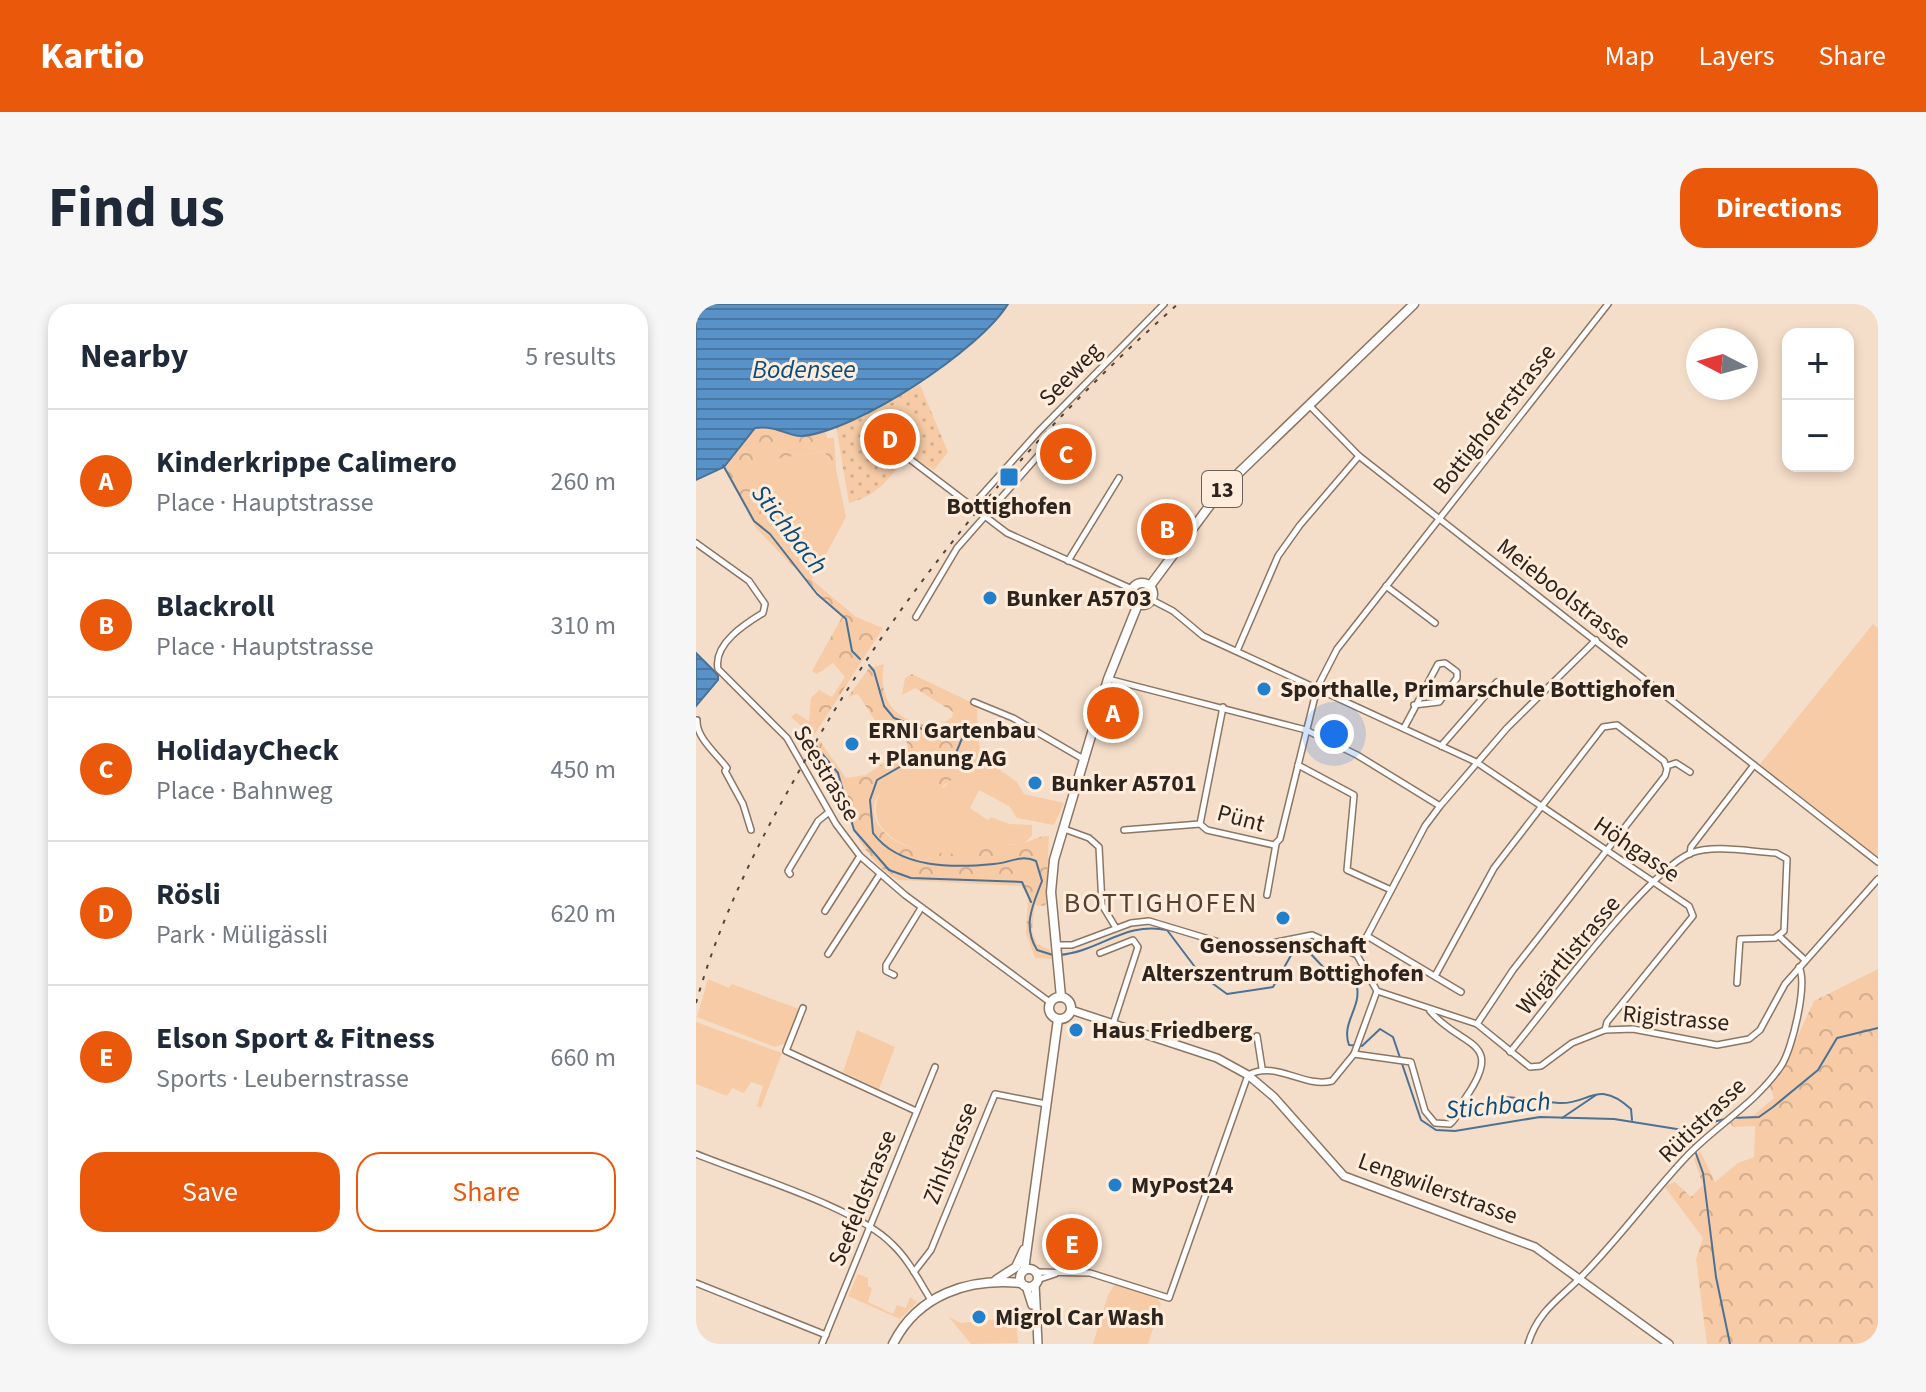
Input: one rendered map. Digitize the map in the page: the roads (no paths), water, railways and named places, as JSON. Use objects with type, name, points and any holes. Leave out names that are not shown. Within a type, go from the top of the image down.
[{"type":"main road","name":"13","points":[[1150,586],[1222,489],[1414,304]]},
{"type":"main road","points":[[1141,583],[1150,586],[1152,600],[1138,604],[1131,596],[1132,589],[1141,583]]},
{"type":"main road","points":[[1061,997],[1053,908],[1054,860],[1108,679],[1138,604]]},
{"type":"main road","points":[[1053,908],[1073,803]]},
{"type":"main road","points":[[1058,1019],[1050,1011],[1051,1003],[1061,997]]},
{"type":"main road","points":[[1058,1019],[1066,1017],[1071,1010],[1070,1003],[1061,997]]},
{"type":"main road","points":[[893,1344],[912,1316],[931,1300],[958,1287],[1029,1277],[1029,1236],[1058,1019]]},
{"type":"main road","points":[[998,1281],[1019,1263],[1029,1236]]},
{"type":"street","name":"Seeweg","points":[[972,506],[1050,420],[1164,304]]},
{"type":"street","name":"Bottighoferstrasse","points":[[1386,586],[1608,304]]},
{"type":"street","name":"Meieboolstrasse","points":[[1310,406],[1359,456],[1878,862]]},
{"type":"street","points":[[916,617],[957,548],[1060,431]]},
{"type":"street","points":[[1237,651],[1278,556],[1359,456]]},
{"type":"street","points":[[907,457],[1007,533],[1132,589]]},
{"type":"street","points":[[1068,561],[1119,478]]},
{"type":"street","name":"Seestrasse","points":[[696,543],[749,581],[766,607],[763,613],[744,624],[728,641],[717,658],[718,669],[787,738],[829,812],[860,856],[921,908],[1051,1003]]},
{"type":"street","points":[[1386,586],[1435,623]]},
{"type":"street","name":"Pünt","points":[[1223,707],[1200,824],[1207,830],[1276,844],[1317,688],[1337,649],[1386,586]]},
{"type":"street","name":"Höhgasse","points":[[1152,600],[1177,613],[1200,634],[1476,762],[1689,906],[1693,916],[1607,1022],[1605,1030]]},
{"type":"street","points":[[1357,955],[1425,826],[1440,806],[1476,762],[1596,640]]},
{"type":"street","points":[[1404,728],[1414,705],[1438,664],[1445,663],[1456,670],[1457,678],[1437,703],[1414,705]]},
{"type":"street","points":[[1108,679],[1306,730],[1357,755],[1440,806]]},
{"type":"street","points":[[1441,746],[1497,682]]},
{"type":"street","points":[[974,702],[1013,718],[1086,760]]},
{"type":"street","points":[[697,720],[696,727],[705,742],[727,768],[725,771],[743,804],[751,830]]},
{"type":"street","points":[[1435,976],[1494,868],[1608,724],[1617,725],[1667,766]]},
{"type":"street","points":[[1667,766],[1676,763],[1690,772]]},
{"type":"street","points":[[1298,765],[1354,795],[1347,870],[1391,890]]},
{"type":"street","points":[[1737,983],[1740,939],[1779,936],[1785,929],[1784,857],[1713,850],[1690,854],[1691,847],[1754,765]]},
{"type":"street","points":[[1477,1024],[1496,992],[1665,776],[1667,766]]},
{"type":"street","points":[[790,874],[818,821],[829,812]]},
{"type":"street","points":[[1124,830],[1200,824]]},
{"type":"street","points":[[1067,830],[1089,838],[1099,847],[1102,905],[1116,928]]},
{"type":"street","points":[[1267,895],[1276,844]]},
{"type":"street","name":"Wigärtlistrasse","points":[[1510,1052],[1653,881],[1690,854]]},
{"type":"street","points":[[825,911],[860,856]]},
{"type":"street","points":[[828,954],[880,874]]},
{"type":"street","name":"Rigistrasse","points":[[1377,991],[1477,1024],[1526,1066],[1538,1067],[1572,1043],[1605,1030],[1633,1029],[1717,1045],[1743,1042],[1760,1030],[1785,984],[1878,879]]},
{"type":"street","points":[[894,975],[886,971],[886,965],[921,908]]},
{"type":"street","points":[[1038,1344],[1029,1277],[1060,1272],[1110,1276],[1169,1298],[1248,1075],[1262,1068],[1325,1082],[1334,1079],[1355,1052],[1377,991],[1357,955],[1312,935],[1295,936],[1247,949],[1201,938],[1155,921],[1116,928],[1057,951]]},
{"type":"street","points":[[1367,936],[1461,992]]},
{"type":"street","points":[[1779,936],[1805,960]]},
{"type":"street","points":[[1100,953],[1127,940],[1133,940],[1138,947],[1112,1025]]},
{"type":"street","name":"Rütistrasse","points":[[1528,1344],[1547,1306],[1580,1278],[1693,1150],[1727,1123],[1776,1073],[1788,1052],[1800,992],[1802,975],[1799,967]]},
{"type":"street","points":[[803,1008],[786,1051],[916,1111]]},
{"type":"street","name":"Lengwilerstrasse","points":[[1071,1010],[1217,1058],[1248,1075],[1274,1097],[1344,1176],[1412,1204],[1520,1240],[1580,1278],[1669,1344]]},
{"type":"street","points":[[1355,1052],[1400,1059],[1412,1064],[1415,1083],[1430,1118],[1442,1125],[1450,1124],[1481,1076],[1481,1056],[1430,1010]]},
{"type":"street","points":[[1257,1036],[1262,1068]]},
{"type":"street","name":"Seefeldstrasse","points":[[822,1344],[935,1067]]},
{"type":"street","name":"Zihlstrasse","points":[[914,1272],[931,1250],[995,1094],[1046,1104]]},
{"type":"street","points":[[696,1154],[869,1226],[894,1246],[931,1300]]},
{"type":"street","points":[[696,1283],[826,1335]]},
{"type":"water","name":"Bodensee","points":[[696,304],[1008,304],[993,323],[945,365],[884,404],[825,431],[802,436],[770,428],[755,428],[724,467],[696,480]]},
{"type":"water","points":[[696,653],[718,675],[718,680],[696,706]]},
{"type":"waterway","name":"Stichbach","points":[[723,465],[754,521],[770,534],[817,594],[846,619],[852,651],[860,659]]},
{"type":"waterway","name":"Stichbach","points":[[869,665],[874,671],[884,706],[894,718],[930,732],[959,725],[963,736],[956,753],[910,761],[877,780],[870,800],[873,833],[897,854],[928,864],[962,866],[1020,859],[1036,861],[1042,881],[1030,915],[1030,932],[1037,950],[1053,955]]},
{"type":"waterway","points":[[811,740],[838,773],[854,830],[889,870],[911,878],[1022,882],[1031,902]]},
{"type":"waterway","name":"Stichbach","points":[[1059,955],[1087,949],[1125,933],[1152,928],[1167,930],[1201,975],[1227,994],[1273,987],[1294,950],[1307,950],[1325,969],[1357,987],[1356,1002],[1347,1030],[1349,1045],[1362,1046],[1380,1029],[1393,1037],[1421,1120],[1436,1130],[1455,1131],[1540,1117],[1614,1119],[1683,1130],[1725,1119]]},
{"type":"waterway","name":"Stichbach","points":[[1731,1118],[1759,1117],[1818,1070],[1837,1038],[1878,1028]]},
{"type":"waterway","points":[[1501,1097],[1569,1103],[1594,1095],[1610,1095],[1631,1109],[1632,1120]]},
{"type":"waterway","points":[[1562,1118],[1596,1095]]},
{"type":"waterway","points":[[1683,1130],[1690,1137],[1703,1173],[1716,1277],[1730,1344]]},
{"type":"railway","points":[[696,1003],[726,917],[764,835],[873,650],[965,526],[1015,467],[1121,356],[1178,304]]},
{"type":"place","name":"Rösli","points":[[890,439]]},
{"type":"place","name":"HolidayCheck","points":[[1066,454]]},
{"type":"place","name":"Bottighofen","points":[[1009,477]]},
{"type":"place","name":"Blackroll","points":[[1167,529]]},
{"type":"place","name":"Bunker A5703","points":[[990,598]]},
{"type":"place","name":"Sporthalle, Primarschule Bottighofen","points":[[1264,689]]},
{"type":"place","name":"Kinderkrippe Calimero","points":[[1113,713]]},
{"type":"place","name":"ERNI Gartenbau + Planung AG","points":[[852,744]]},
{"type":"place","name":"Bunker A5701","points":[[1035,783]]},
{"type":"place","name":"Genossenschaft Alterszentrum Bottighofen","points":[[1283,918]]},
{"type":"place","name":"Haus Friedberg","points":[[1076,1030]]},
{"type":"place","name":"MyPost24","points":[[1115,1185]]},
{"type":"place","name":"Elson Sport & Fitness","points":[[1072,1244]]},
{"type":"place","name":"Migrol Car Wash","points":[[979,1317]]},
{"type":"district","name":"BOTTIGHOFEN","points":[[1161,902]]}]
